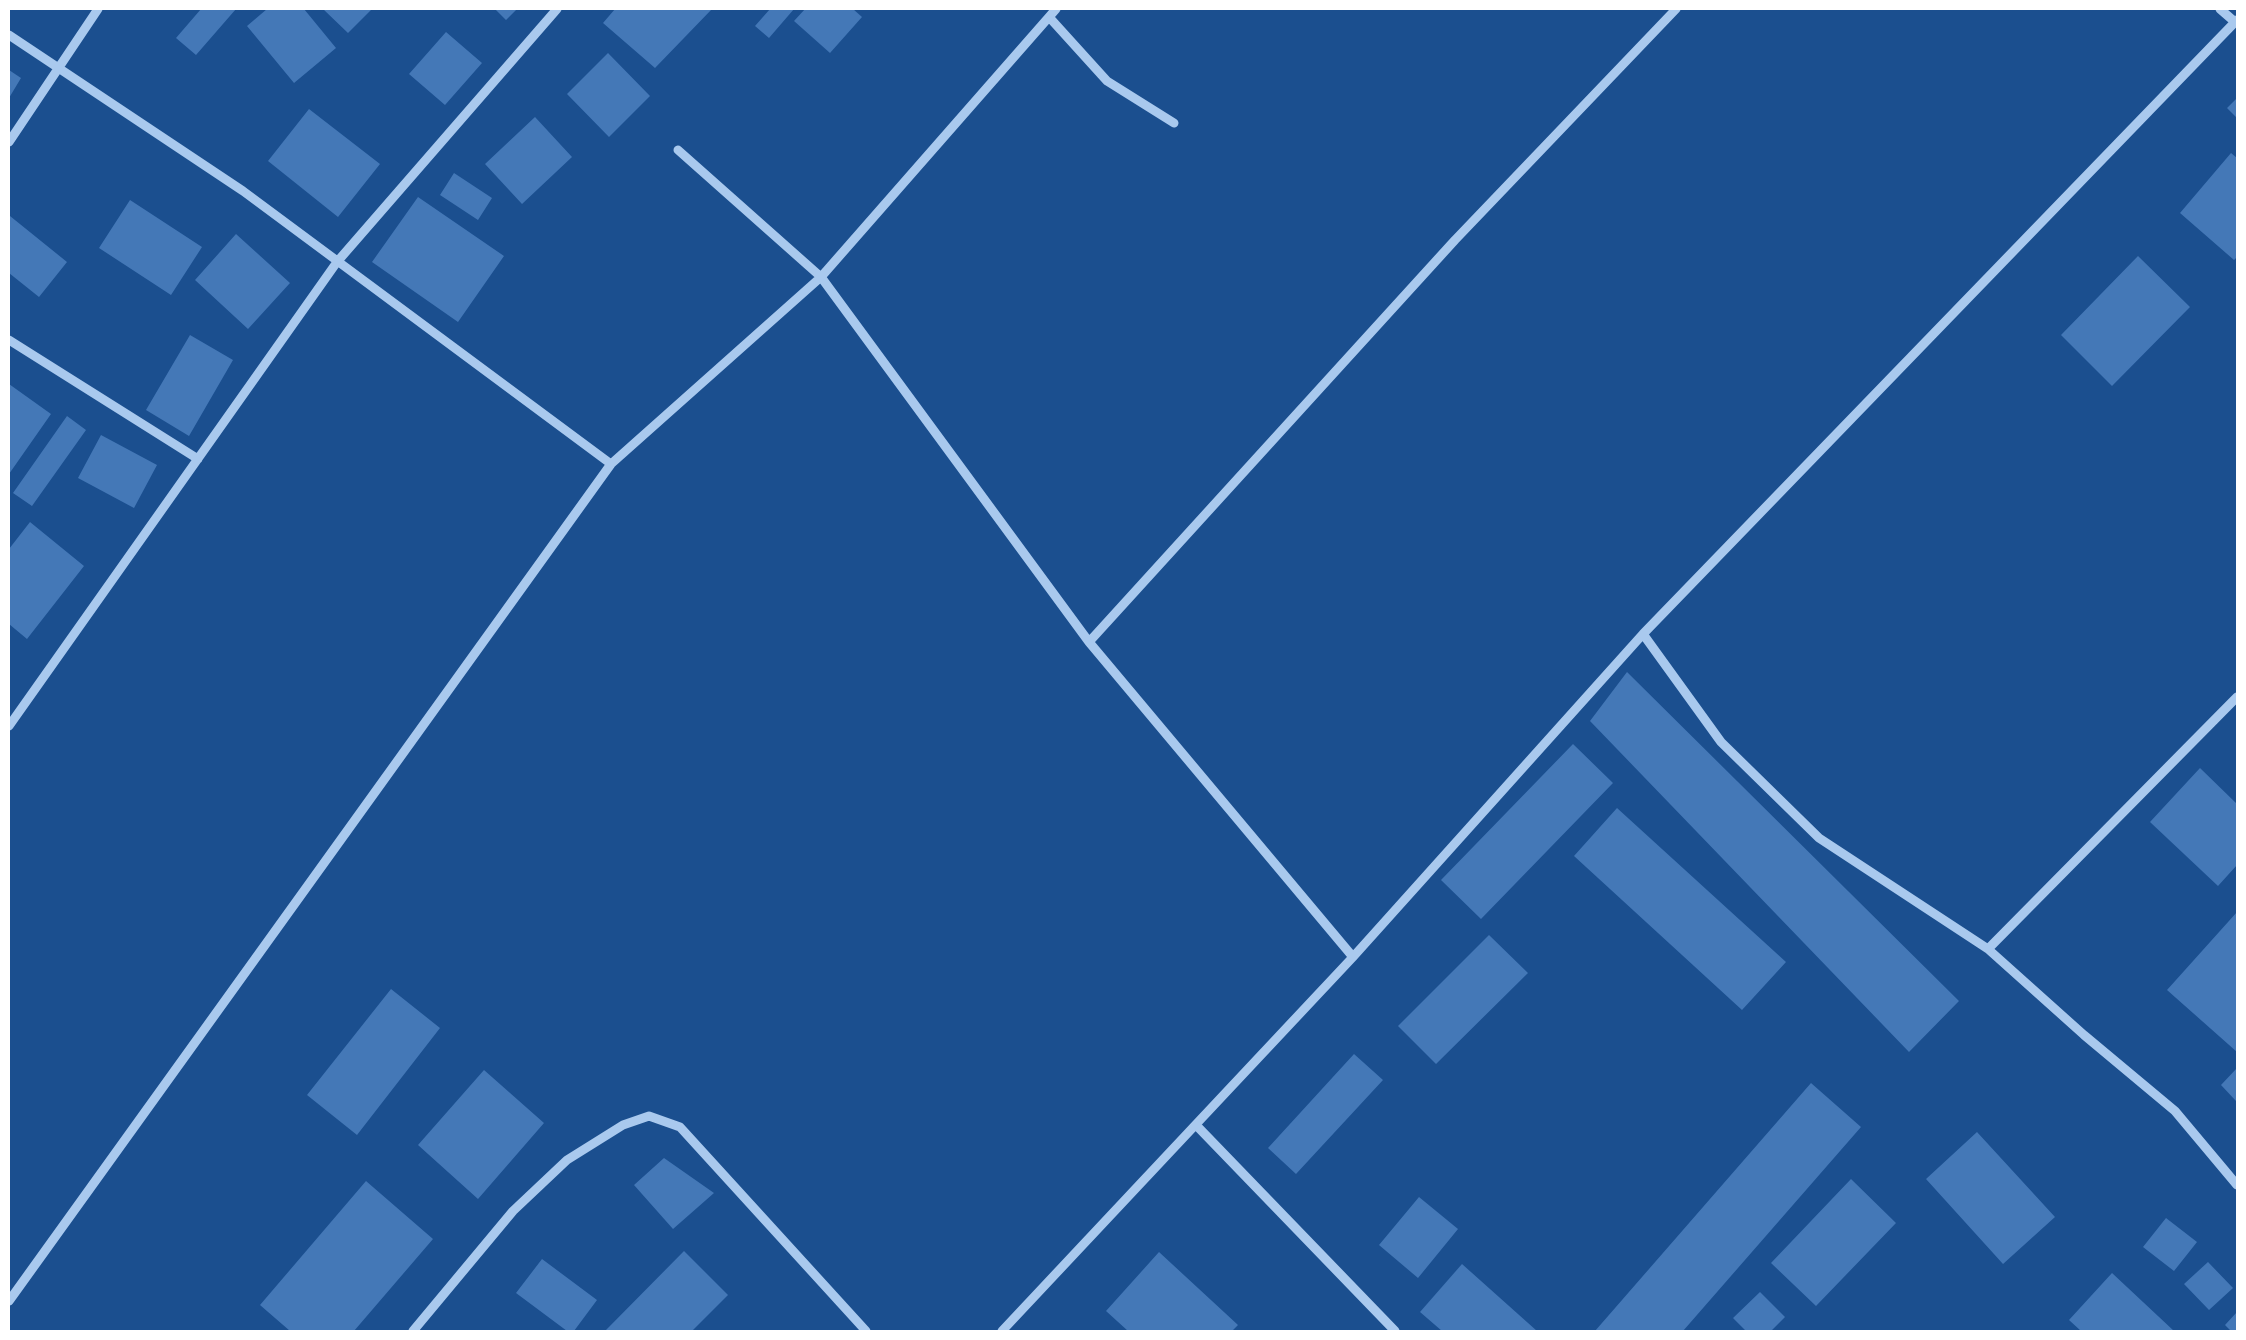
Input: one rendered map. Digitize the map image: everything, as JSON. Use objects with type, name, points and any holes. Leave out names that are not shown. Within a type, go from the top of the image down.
[{"type":"street","points":[[9,142],[98,9]]},
{"type":"street","points":[[9,726],[338,262],[557,9]]},
{"type":"street","points":[[9,1301],[611,464],[821,277],[1056,9]]},
{"type":"street","points":[[1089,642],[1448,247],[1676,9]]},
{"type":"street","points":[[1002,1331],[1353,957],[1643,634],[2236,21],[2220,9]]},
{"type":"street","points":[[1049,17],[1106,81],[1174,124]]},
{"type":"street","points":[[9,35],[243,191],[611,464]]},
{"type":"street","points":[[678,150],[821,277],[1089,642],[1353,957]]},
{"type":"street","points":[[9,340],[198,460]]},
{"type":"street","points":[[1643,634],[1721,742],[1819,838],[1988,949],[2084,1035],[2175,1111],[2237,1184]]},
{"type":"street","points":[[1988,949],[2237,697]]},
{"type":"street","points":[[413,1331],[512,1211],[567,1160],[623,1125],[650,1116],[680,1127],[866,1331]]},
{"type":"street","points":[[1196,1125],[1395,1331]]},
{"type":"building","points":[[201,9],[236,9],[196,55],[176,38]]},
{"type":"building","points":[[267,9],[304,9],[336,48],[294,83],[247,26]]},
{"type":"building","points":[[323,9],[372,9],[348,33]]},
{"type":"building","points":[[495,9],[517,9],[506,20]]},
{"type":"building","points":[[615,9],[712,9],[655,68],[603,23]]},
{"type":"building","points":[[770,9],[794,9],[769,38],[755,26]]},
{"type":"building","points":[[805,9],[853,9],[862,17],[830,53],[794,21]]},
{"type":"building","points":[[446,32],[482,63],[445,105],[409,74]]},
{"type":"building","points":[[608,53],[650,96],[609,137],[567,94]]},
{"type":"building","points":[[9,70],[21,78],[9,98]]},
{"type":"building","points":[[2237,98],[2237,118],[2227,108]]},
{"type":"building","points":[[309,109],[380,164],[338,217],[268,161]]},
{"type":"building","points":[[535,117],[572,157],[522,204],[485,164]]},
{"type":"building","points":[[2231,153],[2237,158],[2237,257],[2234,260],[2180,213]]},
{"type":"building","points":[[454,173],[492,198],[478,220],[440,195]]},
{"type":"building","points":[[418,197],[504,256],[458,322],[372,262]]},
{"type":"building","points":[[130,200],[202,247],[171,295],[99,248]]},
{"type":"building","points":[[10,216],[67,262],[39,297],[9,273]]},
{"type":"building","points":[[236,234],[290,283],[248,329],[195,280]]},
{"type":"building","points":[[2138,256],[2190,307],[2112,386],[2061,335]]},
{"type":"building","points":[[190,335],[233,360],[189,436],[146,410]]},
{"type":"building","points":[[9,384],[51,414],[9,474]]},
{"type":"building","points":[[67,416],[86,430],[32,506],[13,493]]},
{"type":"building","points":[[101,435],[157,465],[134,508],[78,478]]},
{"type":"building","points":[[30,522],[84,566],[27,639],[9,624],[9,549]]},
{"type":"building","points":[[1627,672],[1959,1001],[1909,1052],[1590,721]]},
{"type":"building","points":[[1573,744],[1613,783],[1481,919],[1441,880]]},
{"type":"building","points":[[2200,768],[2237,804],[2237,865],[2218,886],[2150,822]]},
{"type":"building","points":[[1617,808],[1786,962],[1742,1010],[1574,856]]},
{"type":"building","points":[[2237,912],[2237,1052],[2167,990]]},
{"type":"building","points":[[1489,935],[1528,973],[1436,1064],[1398,1026]]},
{"type":"building","points":[[391,989],[440,1028],[357,1135],[307,1095]]},
{"type":"building","points":[[1354,1054],[1383,1080],[1296,1174],[1268,1148]]},
{"type":"building","points":[[2237,1068],[2237,1100],[2236,1101],[2221,1085]]},
{"type":"building","points":[[484,1070],[544,1123],[478,1199],[418,1145]]},
{"type":"building","points":[[1811,1083],[1861,1127],[1683,1331],[1595,1331]]},
{"type":"building","points":[[1977,1132],[2055,1217],[2003,1264],[1926,1179]]},
{"type":"building","points":[[664,1158],[714,1193],[673,1229],[634,1185]]},
{"type":"building","points":[[1851,1179],[1896,1223],[1816,1306],[1771,1263]]},
{"type":"building","points":[[366,1181],[433,1239],[354,1331],[290,1331],[260,1305]]},
{"type":"building","points":[[1419,1197],[1458,1229],[1418,1278],[1379,1245]]},
{"type":"building","points":[[2166,1218],[2197,1242],[2174,1271],[2143,1247]]},
{"type":"building","points":[[684,1251],[728,1295],[692,1331],[605,1331]]},
{"type":"building","points":[[1159,1252],[1238,1325],[1232,1331],[1128,1331],[1106,1311]]},
{"type":"building","points":[[542,1259],[597,1300],[574,1331],[567,1331],[516,1293]]},
{"type":"building","points":[[2208,1262],[2233,1288],[2209,1310],[2184,1284]]},
{"type":"building","points":[[1462,1264],[1537,1331],[1442,1331],[1420,1312]]},
{"type":"building","points":[[2112,1273],[2174,1331],[2081,1331],[2069,1320]]},
{"type":"building","points":[[1760,1292],[1785,1317],[1771,1331],[1746,1331],[1733,1318]]},
{"type":"building","points":[[2237,1312],[2237,1331],[2231,1331],[2225,1325]]}]
